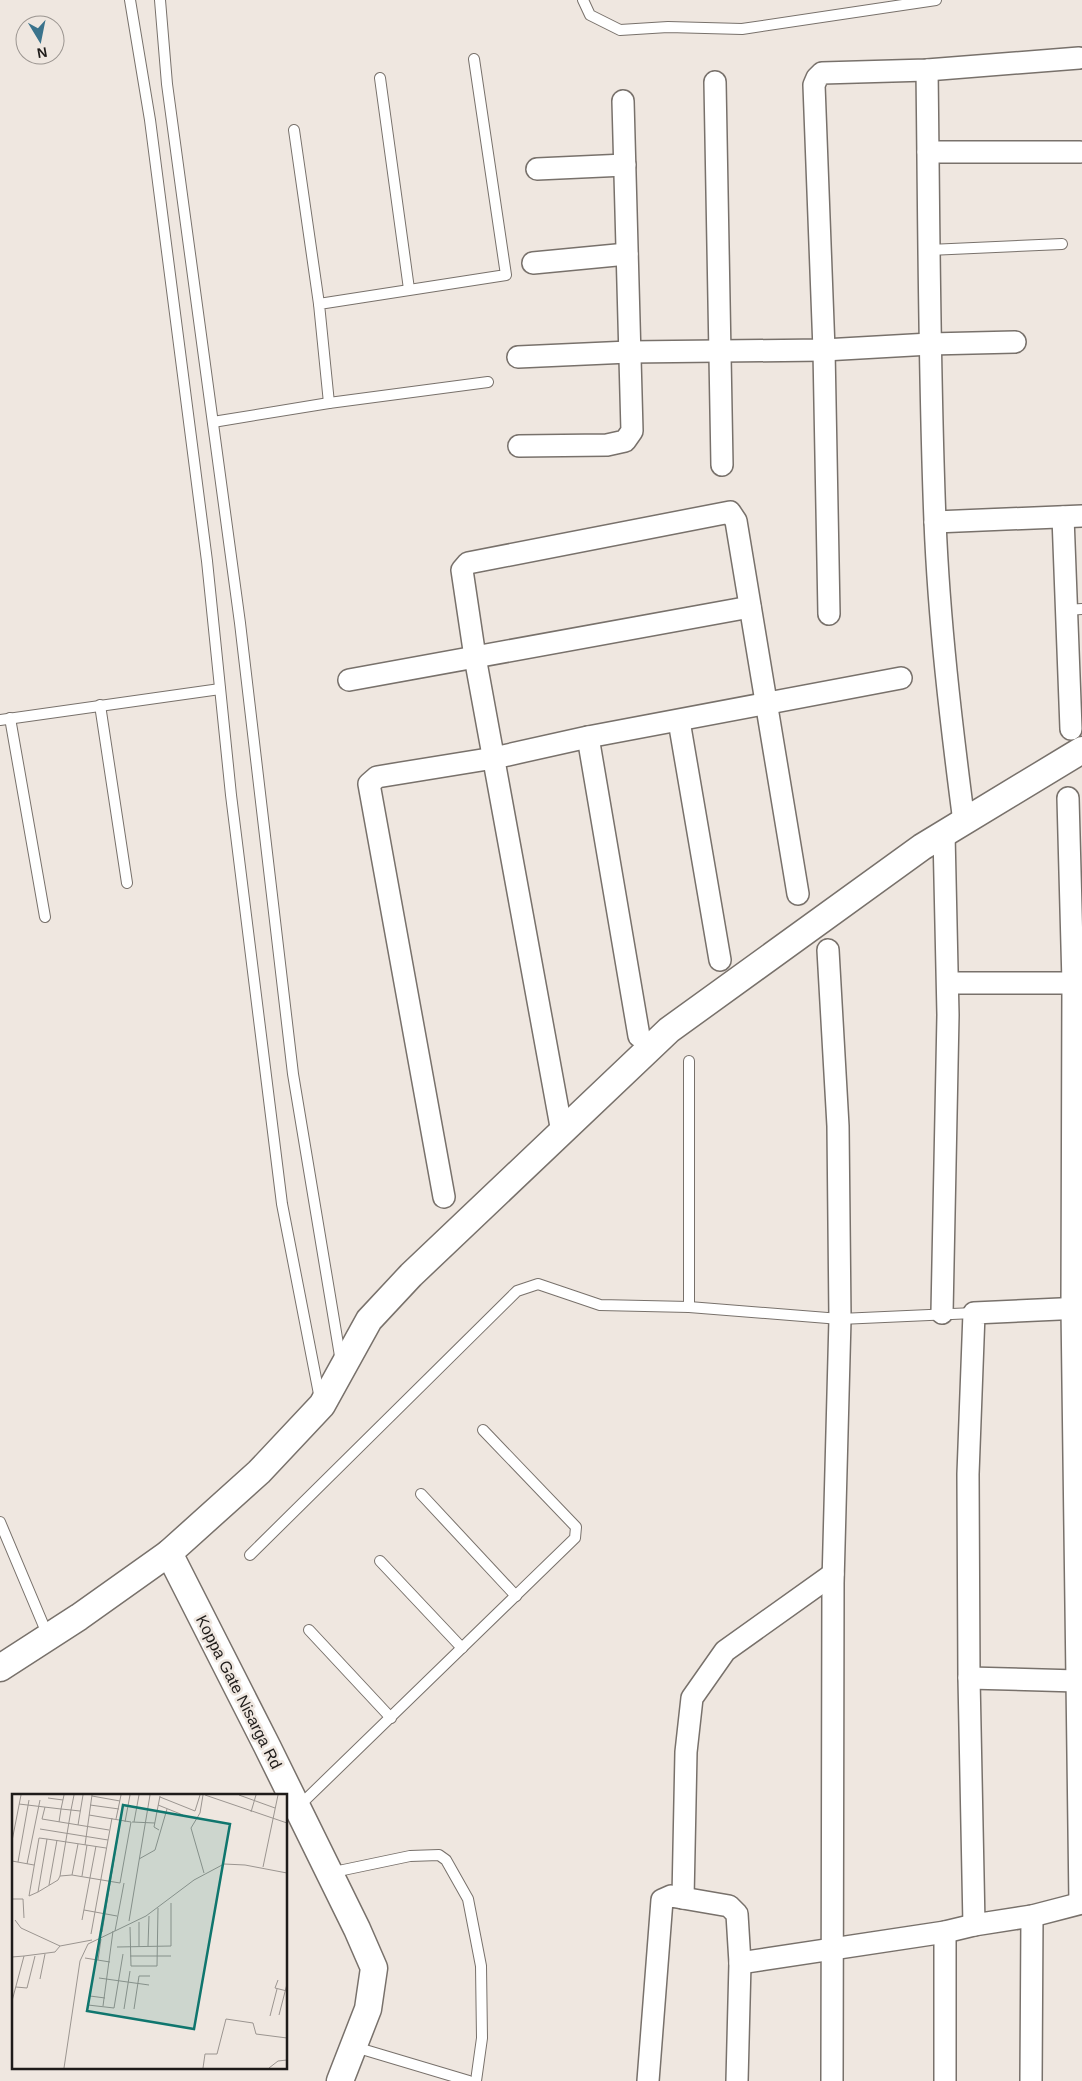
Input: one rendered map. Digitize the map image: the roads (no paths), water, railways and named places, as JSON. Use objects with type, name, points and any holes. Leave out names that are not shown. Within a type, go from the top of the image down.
[{"type":"street","points":[[829,614],[824,350],[814,85],[817,78],[822,73],[927,70],[1079,58]]},
{"type":"street","points":[[927,70],[930,344],[935,522],[954,828],[948,983],[942,1313]]},
{"type":"street","points":[[716,82],[722,465]]},
{"type":"street","points":[[519,446],[607,445],[625,441],[632,431],[623,101]]},
{"type":"street","points":[[928,152],[1080,152]]},
{"type":"street","points":[[537,169],[625,165]]},
{"type":"street","points":[[533,263],[627,254]]},
{"type":"street","points":[[518,357],[629,352],[824,350],[930,344],[1015,342]]},
{"type":"street","points":[[562,1132],[475,657],[462,570],[468,563],[730,512],[736,521],[798,894]]},
{"type":"street","points":[[0,1668],[48,1637],[169,1552],[259,1472],[322,1405],[370,1320],[411,1275],[669,1030],[922,847],[954,828],[1076,740],[1072,516],[935,522]]},
{"type":"street","points":[[349,680],[750,607]]},
{"type":"street","points":[[444,1197],[370,784],[377,777],[494,758],[588,737],[901,678]]},
{"type":"street","points":[[679,721],[720,960]]},
{"type":"street","points":[[588,737],[639,1036]]},
{"type":"street","points":[[740,1963],[832,1951],[945,1932],[974,1925],[1032,1916],[1081,1903],[1077,1681],[1077,983],[1068,798]]},
{"type":"street","points":[[828,950],[838,1126],[840,1319],[834,1574],[832,2081]]},
{"type":"street","points":[[948,983],[1077,983]]},
{"type":"street","points":[[974,1925],[969,1678],[968,1474],[974,1312],[1077,1308]]},
{"type":"street","name":"Koppa Gate Nisarga Rd","points":[[169,1552],[297,1808],[374,1968],[368,2009],[340,2081]]},
{"type":"street","points":[[683,1898],[686,1752],[692,1698],[725,1651],[834,1574]]},
{"type":"street","points":[[969,1678],[1077,1681]]},
{"type":"street","points":[[648,2081],[662,1900],[671,1896],[729,1906],[738,1914],[740,1963],[737,2081]]},
{"type":"street","points":[[1031,2081],[1032,1916]]},
{"type":"street","points":[[945,1932],[945,2081]]},
{"type":"lane","points":[[130,0],[151,130],[207,561],[232,805],[282,1204],[322,1405]]},
{"type":"lane","points":[[160,0],[167,84],[241,633],[293,1074],[342,1369]]},
{"type":"lane","points":[[583,0],[590,15],[620,30],[668,27],[742,29],[936,0]]},
{"type":"lane","points":[[319,304],[506,275],[474,59]]},
{"type":"lane","points":[[380,78],[409,289]]},
{"type":"lane","points":[[294,130],[319,304],[329,403]]},
{"type":"lane","points":[[929,250],[1062,244]]},
{"type":"lane","points":[[213,422],[329,403],[488,382]]},
{"type":"lane","points":[[45,917],[5,719],[220,689]]},
{"type":"lane","points":[[100,706],[127,883]]},
{"type":"lane","points":[[689,1061],[689,1307]]},
{"type":"lane","points":[[250,1555],[517,1291],[538,1284],[600,1305],[689,1307],[840,1319],[974,1312]]},
{"type":"lane","points":[[297,1808],[575,1538],[576,1528],[483,1430]]},
{"type":"lane","points":[[421,1494],[516,1596]]},
{"type":"lane","points":[[0,1522],[48,1637]]},
{"type":"lane","points":[[380,1561],[462,1648]]},
{"type":"lane","points":[[309,1630],[391,1718]]},
{"type":"lane","points":[[329,1873],[410,1856],[439,1855],[446,1860],[468,1899],[481,1966],[482,2038],[476,2081]]},
{"type":"lane","points":[[353,2046],[469,2081]]}]
